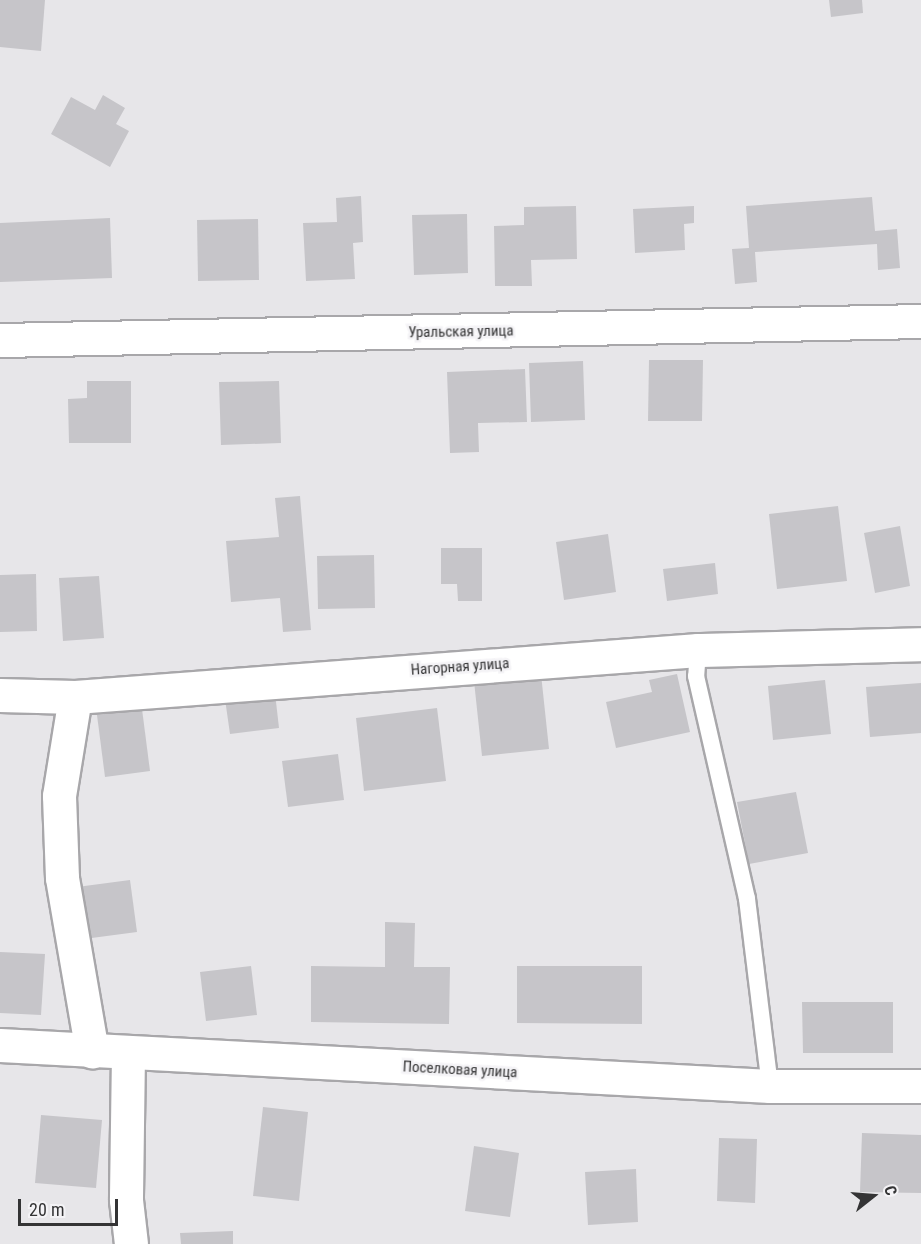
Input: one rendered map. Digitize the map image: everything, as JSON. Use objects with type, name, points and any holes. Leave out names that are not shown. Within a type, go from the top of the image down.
[{"type":"street","name":"Уральская улица","points":[[0,340],[921,321]]},
{"type":"street","name":"Нагорная улица","points":[[0,695],[75,697],[698,650],[921,644]]},
{"type":"street","points":[[75,697],[59,796],[62,878],[92,1051]]},
{"type":"street","name":"Поселковая улица","points":[[0,1045],[770,1086],[921,1086]]},
{"type":"street","points":[[128,1053],[126,1200],[131,1244]]},
{"type":"lane","points":[[698,650],[696,676],[747,899],[770,1086]]},
{"type":"building","points":[[0,0],[45,0],[41,51],[0,47]]},
{"type":"building","points":[[829,0],[862,0],[863,13],[831,17]]},
{"type":"building","points":[[103,95],[125,108],[116,124],[129,131],[110,167],[51,134],[71,97],[95,110]]},
{"type":"building","points":[[361,196],[363,242],[353,243],[355,279],[306,281],[303,223],[337,222],[336,198]]},
{"type":"building","points":[[872,197],[875,231],[897,229],[900,268],[878,270],[877,244],[755,252],[757,282],[735,284],[732,249],[749,248],[746,206]]},
{"type":"building","points":[[576,206],[577,259],[531,260],[532,286],[495,286],[494,226],[524,225],[524,207]]},
{"type":"building","points":[[694,206],[694,223],[684,224],[685,250],[635,253],[633,209]]},
{"type":"building","points":[[467,214],[468,273],[414,275],[412,215]]},
{"type":"building","points":[[110,218],[112,278],[0,282],[0,223]]},
{"type":"building","points":[[258,219],[259,280],[198,281],[197,220]]},
{"type":"building","points":[[649,360],[703,360],[702,421],[648,421]]},
{"type":"building","points":[[583,361],[585,420],[531,422],[529,363]]},
{"type":"building","points":[[525,369],[527,422],[478,423],[479,452],[450,453],[447,372]]},
{"type":"building","points":[[87,381],[131,381],[131,443],[69,443],[68,399],[87,398]]},
{"type":"building","points":[[279,381],[281,443],[221,445],[219,382]]},
{"type":"building","points":[[300,496],[311,630],[283,632],[280,598],[231,602],[226,541],[279,537],[275,498]]},
{"type":"building","points":[[838,506],[847,581],[777,589],[769,514]]},
{"type":"building","points":[[900,526],[910,586],[875,593],[864,533]]},
{"type":"building","points":[[608,534],[616,592],[564,600],[556,542]]},
{"type":"building","points":[[441,548],[482,548],[482,601],[458,601],[457,584],[441,584]]},
{"type":"building","points":[[374,555],[375,608],[318,609],[317,556]]},
{"type":"building","points":[[715,563],[718,594],[667,601],[663,569]]},
{"type":"building","points":[[36,574],[37,631],[0,632],[0,575]]},
{"type":"building","points":[[99,576],[104,638],[63,641],[59,578]]},
{"type":"building","points":[[541,674],[549,749],[482,756],[474,681]]},
{"type":"building","points":[[677,674],[690,732],[616,748],[606,702],[652,692],[649,680]]},
{"type":"building","points":[[825,680],[831,734],[773,740],[768,686]]},
{"type":"building","points":[[921,683],[921,733],[870,737],[866,687]]},
{"type":"building","points":[[275,693],[279,728],[230,734],[225,699]]},
{"type":"building","points":[[437,708],[446,781],[364,791],[356,718]]},
{"type":"building","points":[[142,709],[150,771],[105,777],[97,715]]},
{"type":"building","points":[[338,754],[344,800],[288,807],[282,761]]},
{"type":"building","points":[[796,792],[808,853],[749,864],[737,802]]},
{"type":"building","points":[[130,880],[137,932],[84,939],[77,887]]},
{"type":"building","points":[[385,922],[415,923],[414,967],[450,967],[449,1024],[311,1022],[311,966],[385,967]]},
{"type":"building","points":[[0,952],[45,954],[41,1015],[0,1013]]},
{"type":"building","points":[[251,966],[257,1015],[206,1021],[200,972]]},
{"type":"building","points":[[517,966],[642,966],[642,1024],[517,1023]]},
{"type":"building","points":[[802,1002],[893,1002],[893,1053],[803,1053]]},
{"type":"building","points":[[263,1107],[308,1112],[299,1201],[253,1196]]},
{"type":"building","points":[[41,1115],[102,1120],[96,1188],[35,1183]]},
{"type":"building","points":[[862,1133],[921,1135],[921,1193],[860,1192]]},
{"type":"building","points":[[719,1138],[757,1139],[755,1203],[717,1201]]},
{"type":"building","points":[[474,1146],[519,1153],[510,1217],[465,1211]]},
{"type":"building","points":[[636,1169],[638,1222],[588,1225],[585,1172]]},
{"type":"building","points":[[233,1231],[233,1244],[181,1244],[180,1233]]}]
